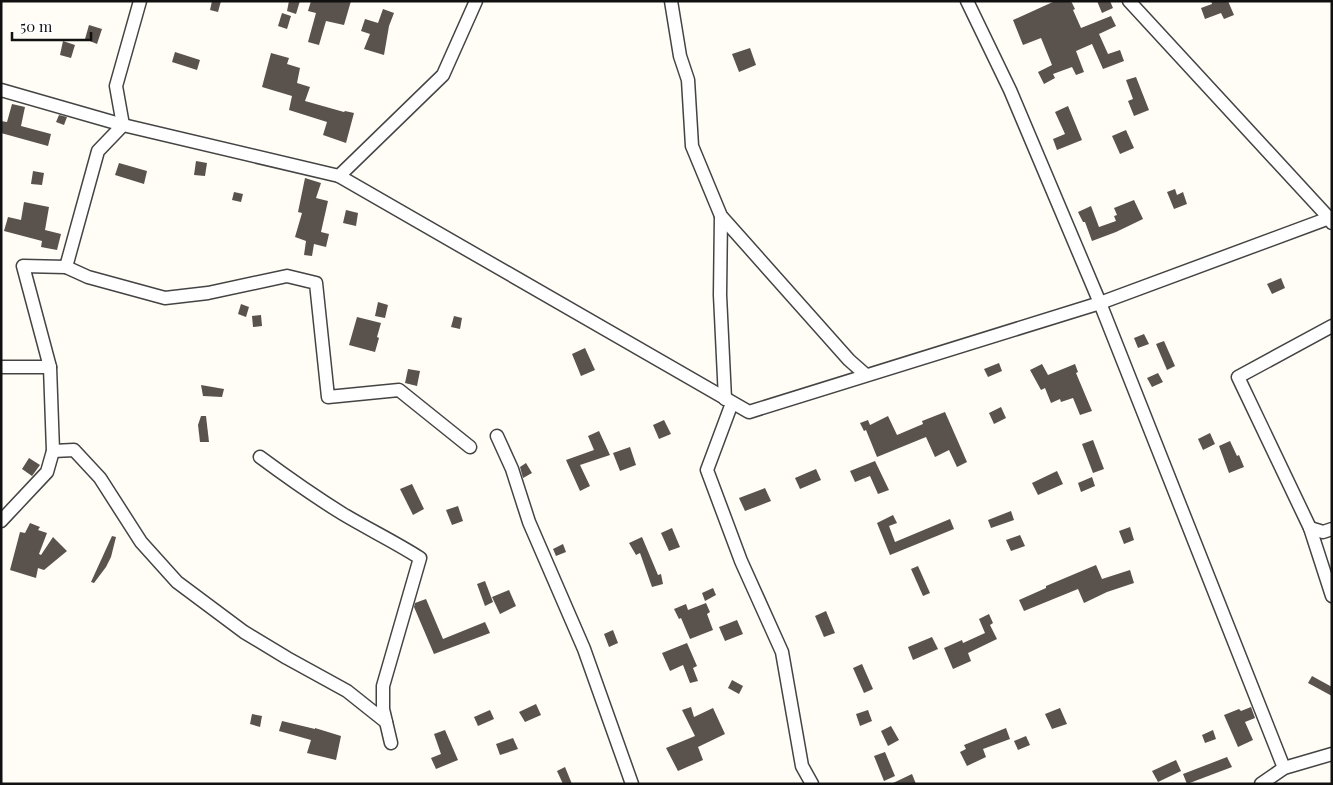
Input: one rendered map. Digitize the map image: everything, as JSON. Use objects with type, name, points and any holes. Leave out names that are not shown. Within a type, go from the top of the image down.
[{"type":"street","points":[[123,125],[116,86],[140,1]]},
{"type":"street","points":[[340,176],[443,75],[476,1]]},
{"type":"street","points":[[671,1],[680,56],[688,80],[692,146],[721,216],[849,360],[866,375]]},
{"type":"street","points":[[1,90],[123,125],[340,176],[749,412],[1100,303],[1331,220],[1129,1]]},
{"type":"street","points":[[972,3],[1100,303],[1284,768]]},
{"type":"street","points":[[66,267],[98,151],[123,125]]},
{"type":"street","points":[[721,216],[720,295],[729,401],[707,470],[741,561],[782,652],[802,766],[812,784]]},
{"type":"street","points":[[1,521],[47,472],[54,451],[50,367],[24,266],[66,267],[88,277],[165,298],[208,293],[287,276],[316,283],[328,396],[399,390],[470,447]]},
{"type":"street","points":[[1332,326],[1238,376],[1310,528],[1332,596]]},
{"type":"street","points":[[1,366],[50,367]]},
{"type":"street","points":[[497,436],[512,469],[529,522],[584,648],[632,784]]},
{"type":"street","points":[[54,451],[74,450],[100,478],[141,542],[177,582],[244,632],[347,691],[386,722]]},
{"type":"street","points":[[260,457],[297,485],[344,515],[393,541],[420,558],[383,686],[383,709],[391,743]]},
{"type":"street","points":[[1310,528],[1323,532],[1332,529]]},
{"type":"street","points":[[1261,784],[1284,768],[1332,754]]},
{"type":"building","points":[[212,1],[221,1],[218,12],[210,10]]},
{"type":"building","points":[[289,1],[300,1],[296,14],[287,11]]},
{"type":"building","points":[[311,1],[351,1],[344,25],[326,21],[319,45],[308,42],[316,13],[308,11]]},
{"type":"building","points":[[1055,1],[1071,1],[1081,28],[1111,16],[1116,26],[1099,34],[1108,54],[1120,50],[1124,61],[1103,69],[1092,44],[1076,51],[1084,72],[1076,75],[1072,67],[1053,74],[1055,78],[1044,84],[1038,72],[1052,65],[1041,38],[1023,45],[1013,20]]},
{"type":"building","points":[[1097,1],[1110,1],[1113,8],[1102,13]]},
{"type":"building","points":[[1211,1],[1228,1],[1234,15],[1224,19],[1221,13],[1205,19],[1201,8],[1212,4]]},
{"type":"building","points":[[383,9],[394,13],[389,26],[384,55],[364,49],[370,34],[361,31],[365,19],[378,23]]},
{"type":"building","points":[[282,13],[291,16],[287,29],[278,26]]},
{"type":"building","points":[[89,25],[102,29],[97,44],[85,39]]},
{"type":"building","points":[[63,41],[75,45],[71,58],[60,55]]},
{"type":"building","points":[[750,48],[756,65],[739,72],[732,54]]},
{"type":"building","points":[[175,52],[200,60],[197,70],[172,62]]},
{"type":"building","points":[[271,53],[289,58],[287,64],[300,68],[297,83],[310,87],[305,101],[354,113],[346,143],[323,135],[327,122],[289,110],[292,96],[262,87]]},
{"type":"building","points":[[1136,77],[1149,110],[1134,116],[1128,101],[1133,99],[1126,80]]},
{"type":"building","points":[[12,104],[25,107],[21,126],[51,134],[48,146],[1,133],[1,121],[7,122]]},
{"type":"building","points":[[1068,106],[1082,140],[1057,150],[1053,139],[1065,134],[1055,112]]},
{"type":"building","points":[[59,115],[67,117],[64,125],[56,122]]},
{"type":"building","points":[[1126,130],[1134,148],[1120,154],[1112,136]]},
{"type":"building","points":[[196,161],[207,163],[205,176],[194,175]]},
{"type":"building","points":[[119,163],[147,171],[144,184],[115,175]]},
{"type":"building","points":[[33,171],[44,173],[42,185],[31,184]]},
{"type":"building","points":[[305,178],[321,183],[316,198],[328,201],[321,232],[329,234],[326,247],[314,244],[312,256],[304,255],[306,241],[295,237],[302,213],[298,212]]},
{"type":"building","points":[[1175,189],[1177,195],[1183,192],[1187,204],[1174,209],[1167,192]]},
{"type":"building","points":[[234,192],[243,194],[241,202],[232,200]]},
{"type":"building","points":[[1134,200],[1143,219],[1092,241],[1085,222],[1083,222],[1078,212],[1091,206],[1099,227],[1116,221],[1114,216],[1117,215],[1114,208]]},
{"type":"building","points":[[24,202],[49,207],[45,230],[61,234],[57,250],[41,247],[42,241],[4,231],[8,217],[21,220]]},
{"type":"building","points":[[346,210],[358,213],[356,226],[343,223]]},
{"type":"building","points":[[1281,278],[1285,288],[1272,294],[1267,284]]},
{"type":"building","points":[[378,302],[388,305],[385,318],[375,316]]},
{"type":"building","points":[[241,304],[249,307],[246,317],[238,314]]},
{"type":"building","points":[[261,315],[262,326],[253,327],[252,316]]},
{"type":"building","points":[[454,316],[462,318],[460,329],[451,327]]},
{"type":"building","points":[[357,317],[381,323],[375,352],[349,345]]},
{"type":"building","points":[[1144,334],[1149,344],[1138,348],[1134,338]]},
{"type":"building","points":[[1164,341],[1175,366],[1167,370],[1156,344]]},
{"type":"building","points":[[585,348],[595,370],[581,376],[572,354]]},
{"type":"building","points":[[999,363],[1002,371],[988,377],[984,369]]},
{"type":"building","points":[[1042,364],[1048,375],[1075,364],[1078,372],[1076,373],[1092,411],[1080,415],[1073,398],[1061,402],[1060,399],[1051,403],[1045,388],[1041,390],[1030,370]]},
{"type":"building","points":[[408,369],[420,371],[417,386],[405,383]]},
{"type":"building","points":[[1158,373],[1163,382],[1152,387],[1147,378]]},
{"type":"building","points":[[201,385],[224,389],[222,397],[203,396]]},
{"type":"building","points":[[1001,407],[1006,418],[994,424],[989,413]]},
{"type":"building","points":[[945,412],[967,462],[957,467],[949,450],[935,457],[926,437],[877,457],[866,430],[864,431],[860,423],[868,420],[870,425],[888,416],[897,435],[923,424],[922,421]]},
{"type":"building","points":[[201,416],[206,416],[209,442],[200,442],[198,425]]},
{"type":"building","points":[[664,420],[671,434],[659,439],[653,425]]},
{"type":"building","points":[[599,431],[610,455],[580,465],[590,486],[580,491],[566,460],[594,450],[588,436]]},
{"type":"building","points":[[1210,433],[1215,444],[1203,450],[1198,439]]},
{"type":"building","points":[[1093,440],[1104,469],[1093,473],[1082,444]]},
{"type":"building","points":[[1230,441],[1244,467],[1229,473],[1219,446]]},
{"type":"building","points":[[630,447],[636,465],[620,471],[613,453]]},
{"type":"building","points":[[29,458],[40,465],[32,476],[22,469]]},
{"type":"building","points":[[875,461],[889,490],[878,494],[870,476],[855,482],[850,471]]},
{"type":"building","points":[[526,463],[532,473],[523,478],[520,467]]},
{"type":"building","points":[[816,469],[821,480],[800,489],[795,478]]},
{"type":"building","points":[[1057,471],[1063,484],[1038,495],[1032,483]]},
{"type":"building","points":[[1092,477],[1095,486],[1081,492],[1078,483]]},
{"type":"building","points":[[412,484],[424,509],[413,515],[400,489]]},
{"type":"building","points":[[765,488],[771,501],[745,511],[739,498]]},
{"type":"building","points":[[458,506],[463,521],[452,525],[446,510]]},
{"type":"building","points":[[1011,511],[1014,520],[991,528],[988,520]]},
{"type":"building","points":[[893,515],[897,523],[889,526],[895,542],[950,519],[954,529],[890,555],[877,523]]},
{"type":"building","points":[[30,523],[40,527],[38,530],[47,533],[39,554],[41,555],[53,537],[67,551],[44,570],[38,568],[36,578],[10,570],[20,532],[25,533]]},
{"type":"building","points":[[1130,527],[1134,540],[1124,544],[1119,531]]},
{"type":"building","points":[[672,528],[680,547],[669,551],[661,533]]},
{"type":"building","points":[[1020,535],[1025,546],[1011,551],[1006,540]]},
{"type":"building","points":[[112,536],[116,537],[111,557],[94,583],[91,582]]},
{"type":"building","points":[[642,537],[658,575],[661,574],[663,584],[652,587],[640,553],[636,555],[629,543]]},
{"type":"building","points":[[563,544],[566,552],[556,556],[553,549]]},
{"type":"building","points":[[1096,565],[1102,579],[1130,570],[1134,583],[1107,592],[1084,603],[1078,589],[1024,611],[1019,600],[1046,588],[1046,586]]},
{"type":"building","points":[[918,566],[930,593],[923,596],[911,569]]},
{"type":"building","points":[[485,581],[493,602],[485,606],[477,584]]},
{"type":"building","points":[[713,588],[716,595],[705,601],[702,593]]},
{"type":"building","points":[[509,590],[516,606],[500,614],[492,597]]},
{"type":"building","points":[[426,599],[443,639],[485,622],[490,633],[434,654],[414,607],[415,603]]},
{"type":"building","points":[[706,603],[710,612],[707,614],[713,630],[690,639],[681,618],[679,619],[674,609],[686,604],[688,610]]},
{"type":"building","points":[[826,611],[835,633],[824,637],[815,616]]},
{"type":"building","points":[[989,614],[993,623],[990,625],[997,639],[968,653],[971,661],[953,669],[944,648],[962,640],[963,643],[985,633],[979,619]]},
{"type":"building","points":[[737,620],[743,634],[725,641],[719,627]]},
{"type":"building","points":[[613,630],[618,643],[609,647],[604,634]]},
{"type":"building","points":[[932,637],[938,649],[913,660],[908,647]]},
{"type":"building","points":[[687,643],[697,666],[693,668],[698,681],[690,683],[683,665],[670,671],[662,653]]},
{"type":"building","points":[[862,664],[873,689],[864,693],[853,668]]},
{"type":"building","points":[[1312,676],[1332,687],[1332,696],[1308,683]]},
{"type":"building","points":[[732,680],[743,686],[739,694],[728,688]]},
{"type":"building","points":[[536,704],[541,715],[525,722],[519,712]]},
{"type":"building","points":[[691,707],[694,717],[713,708],[725,734],[698,747],[703,760],[678,771],[666,748],[695,736],[682,710]]},
{"type":"building","points":[[1251,707],[1255,718],[1245,722],[1253,740],[1238,747],[1224,715]]},
{"type":"building","points":[[1060,708],[1067,724],[1052,729],[1045,714]]},
{"type":"building","points":[[490,710],[494,719],[478,726],[474,717]]},
{"type":"building","points":[[868,710],[872,721],[860,726],[856,714]]},
{"type":"building","points":[[252,714],[262,716],[260,727],[250,724]]},
{"type":"building","points":[[282,721],[341,736],[336,760],[307,753],[311,740],[279,731]]},
{"type":"building","points":[[891,726],[899,740],[888,746],[881,731]]},
{"type":"building","points":[[1006,728],[1010,739],[983,749],[986,757],[967,766],[960,752],[966,749],[964,745]]},
{"type":"building","points":[[445,730],[458,760],[436,769],[431,758],[441,754],[434,734]]},
{"type":"building","points":[[1213,730],[1216,739],[1205,743],[1202,735]]},
{"type":"building","points":[[1026,736],[1030,745],[1018,750],[1014,741]]},
{"type":"building","points":[[513,738],[518,749],[500,755],[496,744]]},
{"type":"building","points":[[885,752],[895,776],[884,781],[874,756]]},
{"type":"building","points":[[1227,757],[1232,767],[1187,784],[1183,774]]},
{"type":"building","points":[[1176,760],[1181,771],[1158,782],[1152,771]]},
{"type":"building","points":[[565,767],[572,784],[563,784],[557,771]]},
{"type":"building","points":[[912,774],[916,784],[891,784]]}]
